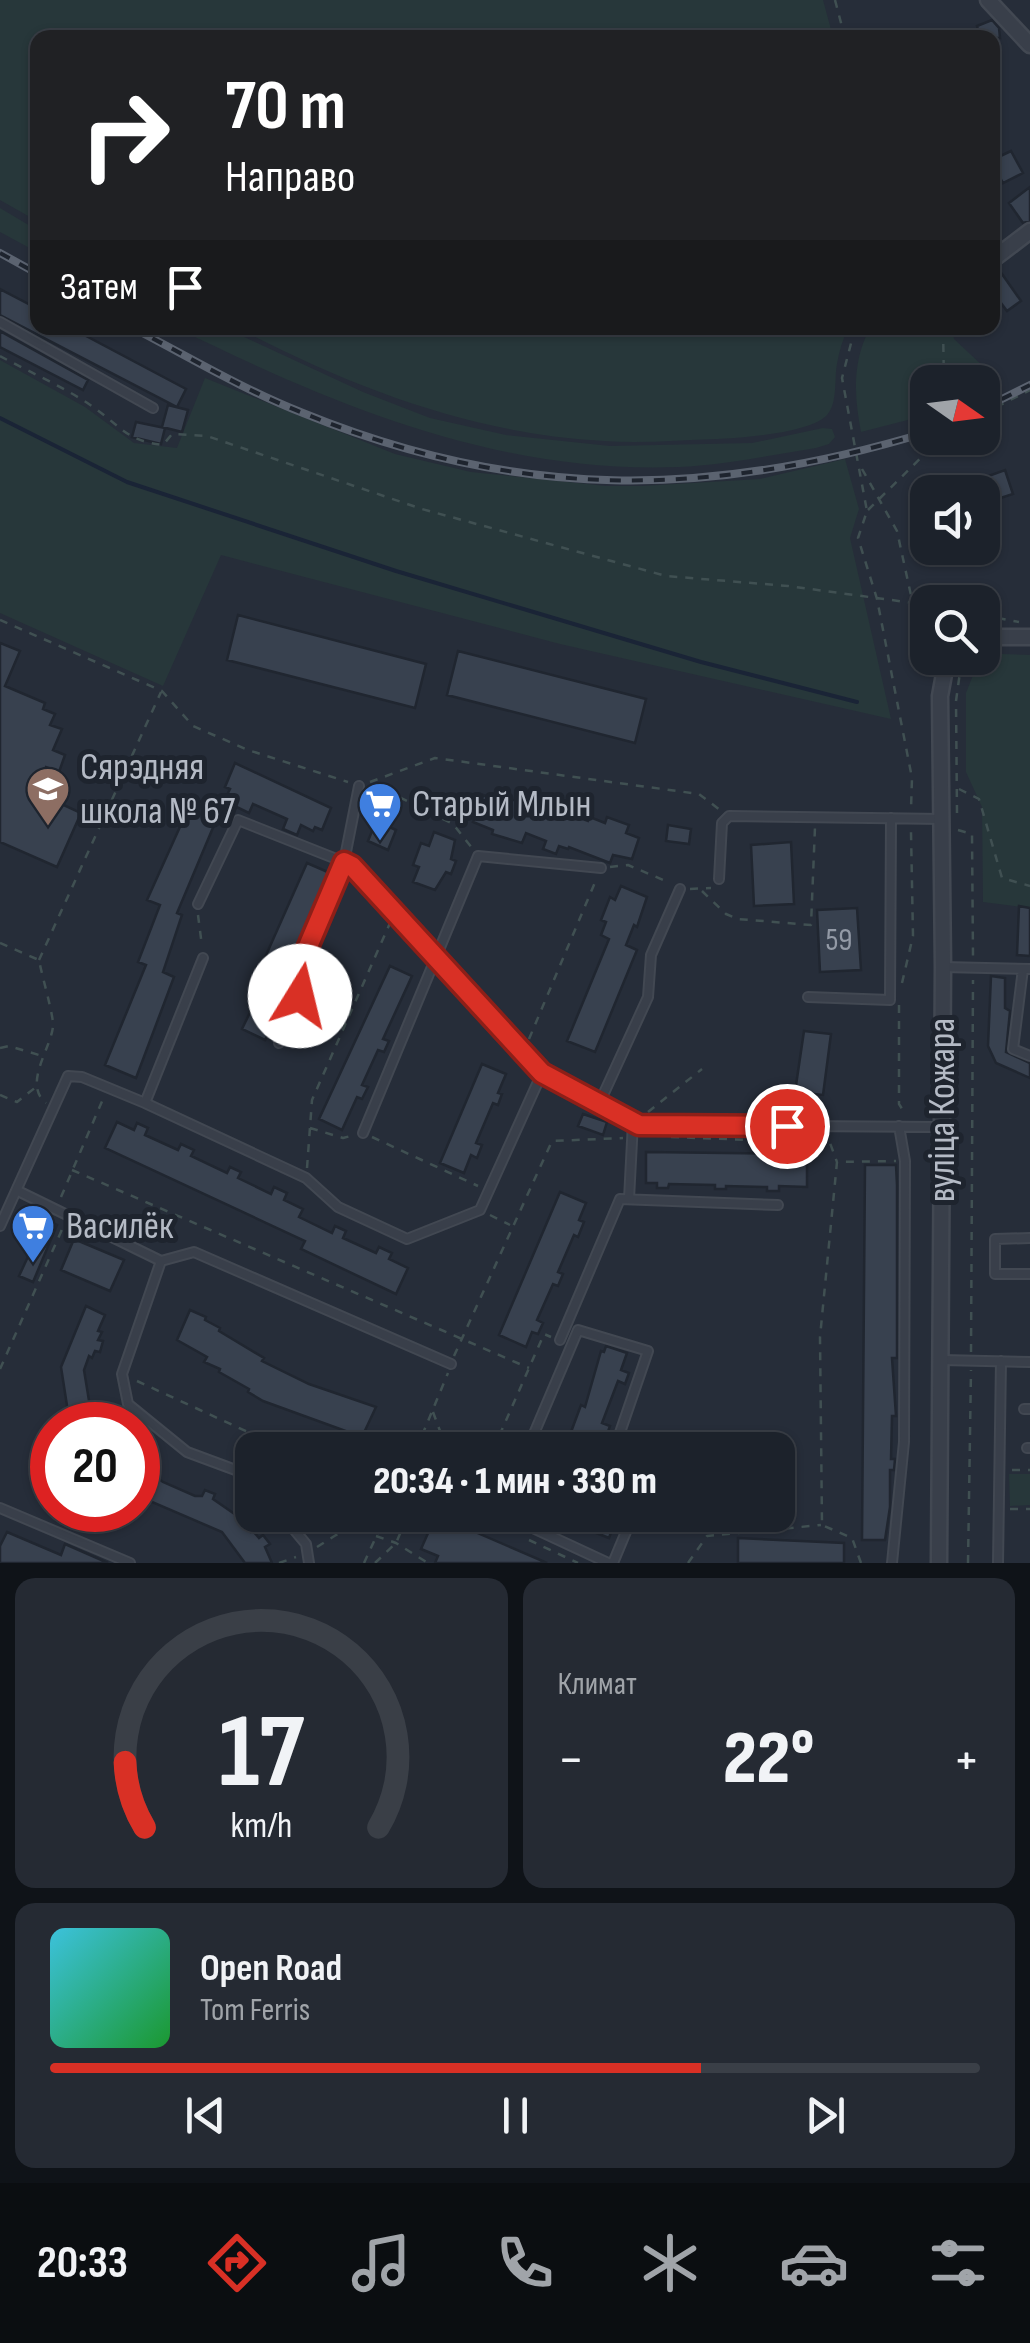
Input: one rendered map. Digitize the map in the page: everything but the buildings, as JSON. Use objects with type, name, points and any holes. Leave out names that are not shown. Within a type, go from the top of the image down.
[{"type":"street","points":[[988,0],[1030,45]]},
{"type":"street","points":[[1000,254],[1030,231]]},
{"type":"street","points":[[1000,634],[1028,630]]},
{"type":"street","name":"вуліца Кожара","points":[[939,1563],[949,817],[940,696],[944,675]]},
{"type":"lane","points":[[0,322],[153,408]]},
{"type":"lane","points":[[279,1043],[300,996],[301,963],[344,862],[360,786]]},
{"type":"lane","points":[[719,879],[722,823],[729,816],[949,817]]},
{"type":"lane","points":[[808,996],[890,1000],[890,818]]},
{"type":"lane","points":[[197,906],[238,820],[352,866],[542,1073],[639,1125],[942,1127]]},
{"type":"lane","points":[[363,1133],[478,856],[600,868]]},
{"type":"lane","points":[[599,1104],[648,997],[651,955],[680,888]]},
{"type":"lane","points":[[144,1104],[203,958]]},
{"type":"lane","points":[[944,968],[1027,969],[1013,1049],[1030,1056]]},
{"type":"lane","points":[[1019,1005],[1030,1010]]},
{"type":"lane","points":[[0,1226],[68,1076],[82,1077],[108,1088],[306,1178],[338,1207],[407,1239],[480,1210],[542,1073]]},
{"type":"lane","points":[[630,1199],[633,1122]]},
{"type":"lane","points":[[892,1563],[904,1442],[905,1161],[899,1126]]},
{"type":"lane","points":[[18,1192],[161,1261],[194,1252],[451,1364]]},
{"type":"lane","points":[[560,1340],[620,1198],[778,1205]]},
{"type":"lane","points":[[1030,1238],[995,1238],[995,1274],[1030,1274]]},
{"type":"lane","points":[[161,1261],[122,1374],[128,1404],[187,1452],[235,1469]]},
{"type":"lane","points":[[535,1432],[578,1330],[648,1351],[620,1432]]},
{"type":"lane","points":[[942,1360],[1030,1362]]},
{"type":"lane","points":[[998,1563],[1002,1361]]},
{"type":"lane","points":[[0,1508],[130,1563]]},
{"type":"lane","points":[[296,1532],[306,1544],[308,1558]]},
{"type":"lane","points":[[542,1532],[610,1563],[626,1532]]},
{"type":"path","points":[[835,0],[843,30]]},
{"type":"path","points":[[853,335],[842,378],[854,454],[897,531],[910,589]]},
{"type":"path","points":[[942,335],[942,365]]},
{"type":"path","points":[[0,356],[95,408],[131,438],[163,445],[172,434],[207,436],[422,509],[666,576],[910,602]]},
{"type":"path","points":[[1000,405],[1030,390]]},
{"type":"path","points":[[867,511],[923,455]]},
{"type":"path","points":[[859,463],[867,511],[858,538],[877,599],[912,778]]},
{"type":"path","points":[[0,620],[162,691],[193,726],[248,750],[360,786],[380,788],[453,824],[478,856]]},
{"type":"path","points":[[1000,621],[1028,630]]},
{"type":"path","points":[[949,817],[957,788],[960,675]]},
{"type":"path","points":[[54,1108],[40,1098],[36,1087],[41,1056],[54,1026],[39,960],[162,691]]},
{"type":"path","points":[[360,786],[435,758],[699,794],[729,816]]},
{"type":"path","points":[[957,788],[980,799],[1002,878],[1030,886]]},
{"type":"path","points":[[701,890],[726,914],[738,919],[811,925],[816,816]]},
{"type":"path","points":[[956,830],[972,834],[968,1563]]},
{"type":"path","points":[[524,1053],[600,868],[628,865],[680,888],[701,890],[712,888],[719,879]]},
{"type":"path","points":[[197,906],[203,958]]},
{"type":"path","points":[[306,1178],[312,1100],[395,913]]},
{"type":"path","points":[[0,943],[39,960]]},
{"type":"path","points":[[0,1048],[10,1046],[41,1056]]},
{"type":"path","points":[[633,1122],[702,1070]]},
{"type":"path","points":[[0,1095],[18,1102],[36,1087]]},
{"type":"path","points":[[59,1200],[108,1088]]},
{"type":"path","points":[[310,1128],[343,1138],[363,1133],[489,1191]]},
{"type":"path","points":[[424,1432],[552,1141],[632,1138],[830,1143],[836,1162],[820,1336],[822,1525]]},
{"type":"path","points":[[836,1162],[905,1161]]},
{"type":"path","points":[[72,1170],[529,1368]]},
{"type":"path","points":[[480,1210],[512,1225]]},
{"type":"path","points":[[0,1368],[68,1216]]},
{"type":"path","points":[[500,1432],[544,1334],[560,1340]]},
{"type":"path","points":[[122,1374],[248,1432]]},
{"type":"path","points":[[433,1410],[441,1432]]},
{"type":"path","points":[[1000,1470],[1030,1470]]},
{"type":"path","points":[[999,1509],[1030,1509]]},
{"type":"path","points":[[688,1563],[706,1536],[822,1525],[852,1538],[862,1563]]},
{"type":"path","points":[[278,1563],[308,1558],[344,1532]]},
{"type":"path","points":[[364,1563],[378,1532]]},
{"type":"path","points":[[375,1563],[396,1543],[401,1532]]},
{"type":"path","points":[[376,1536],[396,1543],[428,1563]]},
{"type":"shaded area","points":[[0,0],[823,0],[831,30],[30,30],[30,217],[0,200]]},
{"type":"shaded area","points":[[0,208],[30,226],[30,248],[0,232]]},
{"type":"shaded area","points":[[191,335],[240,335],[363,392],[430,418],[506,435],[610,446],[752,443],[823,428],[832,429],[835,437],[829,444],[816,448],[696,466],[612,466],[547,459],[483,447],[420,429],[297,384]]},
{"type":"shaded area","points":[[252,335],[845,335],[833,404],[819,421],[758,436],[632,442],[555,437],[461,418],[370,388]]},
{"type":"shaded area","points":[[867,335],[953,335],[982,365],[910,365],[910,419],[861,432],[856,379]]},
{"type":"shaded area","points":[[0,360],[85,407],[134,443],[177,448],[205,378],[395,454],[471,472],[642,486],[760,479],[845,459],[859,509],[850,538],[891,719],[560,644],[221,555],[163,686],[0,613]]},
{"type":"shaded area","points":[[1000,655],[1030,655],[1030,908],[983,902],[982,807],[966,772],[966,693],[973,675],[1000,675]]},
{"type":"shaded area","points":[[1009,1474],[1030,1474],[1030,1505],[1010,1506]]},
{"type":"waterway","points":[[0,418],[127,482],[396,571],[701,662],[857,702]]},
{"type":"railway","points":[[0,253],[30,270]]},
{"type":"railway","points":[[146,335],[281,404],[382,442],[460,462],[537,475],[613,480],[690,478],[768,470],[910,437]]},
{"type":"railway","points":[[1000,400],[1030,385]]},
{"type":"place","name":"Сярэдняя школа № 67","points":[[48,827]]},
{"type":"place","name":"Старый Млын","points":[[380,842]]},
{"type":"place","name":"Василёк","points":[[33,1264]]},
{"type":"route","points":[[300,996],[301,963],[344,862],[352,866],[542,1073],[639,1125],[787,1126]]}]
